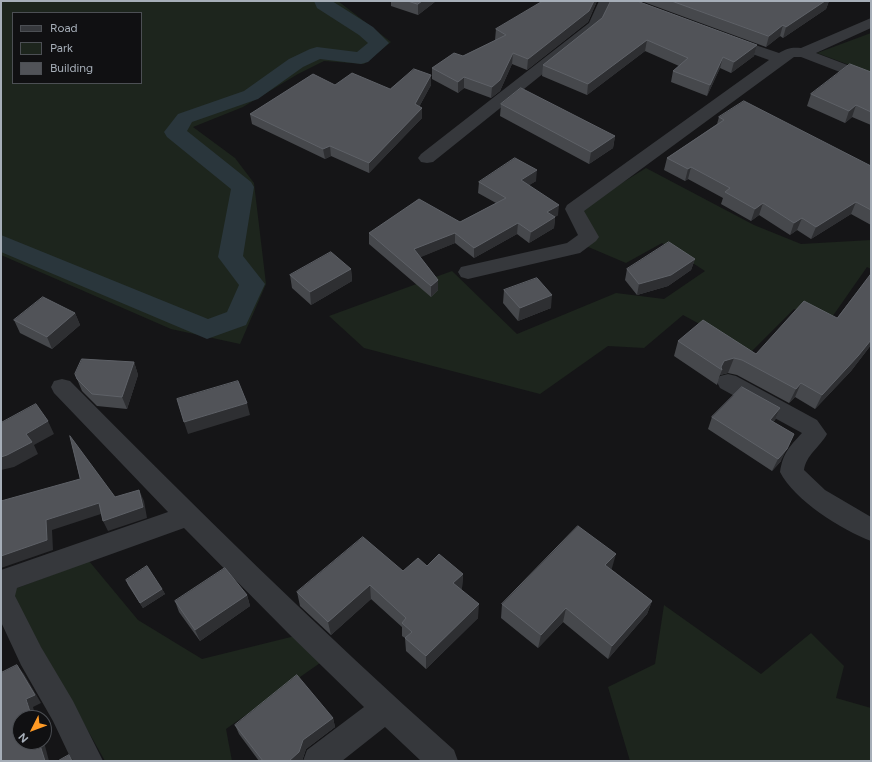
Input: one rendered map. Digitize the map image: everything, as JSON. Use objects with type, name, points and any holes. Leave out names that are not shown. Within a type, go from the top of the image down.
[{"type":"street","points":[[428,158],[595,25],[606,1]]},
{"type":"street","points":[[803,53],[871,22]]},
{"type":"street","points":[[713,35],[780,59]]},
{"type":"street","points":[[468,272],[573,248],[589,237],[574,209],[791,52],[803,53],[871,79]]},
{"type":"street","points":[[728,382],[809,426],[815,434],[794,458],[792,472],[798,481],[813,494],[871,530]]},
{"type":"street","points":[[62,387],[187,516],[385,709],[443,761]]},
{"type":"street","points":[[88,761],[63,711],[31,656],[2,596],[6,580],[187,516]]},
{"type":"street","points":[[318,761],[385,709]]},
{"type":"green space","points":[[1,1],[338,1],[391,42],[364,64],[324,61],[298,74],[243,107],[193,127],[235,158],[254,183],[266,284],[240,344],[171,329],[1,255]]},
{"type":"green space","points":[[871,33],[871,73],[817,53]]},
{"type":"green space","points":[[646,168],[754,225],[801,244],[871,240],[871,269],[867,267],[830,320],[794,309],[751,352],[683,315],[644,348],[608,346],[540,394],[364,348],[329,316],[452,271],[517,334],[616,293],[664,299],[705,271],[662,243],[626,263],[586,246],[580,209]]},
{"type":"green space","points":[[89,561],[138,620],[202,659],[295,636],[320,663],[226,729],[232,761],[105,761],[9,591]]},
{"type":"green space","points":[[664,605],[761,674],[811,633],[844,666],[836,698],[871,708],[871,761],[630,761],[608,687],[655,664]]},
{"type":"building","points":[[408,1],[422,1],[418,4]]},
{"type":"building","points":[[543,1],[594,1],[589,11],[528,59],[513,53],[500,80],[492,87],[464,77],[458,82],[432,68],[454,53],[463,56],[506,35],[496,29]]},
{"type":"building","points":[[611,1],[637,1],[757,45],[734,62],[723,57],[710,85],[673,71],[688,58],[647,40],[588,84],[543,65],[602,18]]},
{"type":"building","points":[[672,1],[825,1],[786,27],[783,25],[769,36]]},
{"type":"building","points":[[850,64],[871,72],[871,112],[856,105],[849,111],[811,94]]},
{"type":"building","points":[[414,69],[431,75],[415,104],[422,108],[369,163],[330,146],[323,149],[250,114],[313,74],[335,85],[352,73],[390,89]]},
{"type":"building","points":[[521,88],[615,136],[591,152],[501,104]]},
{"type":"building","points":[[744,101],[871,166],[871,210],[856,202],[816,227],[802,218],[794,223],[763,203],[755,209],[725,192],[730,188],[691,167],[688,169],[667,158],[724,120],[719,117]]},
{"type":"building","points":[[515,158],[537,170],[521,180],[559,205],[547,212],[555,217],[531,232],[518,223],[474,248],[455,233],[414,249],[438,280],[431,286],[369,233],[419,199],[460,222],[506,198],[479,182]]},
{"type":"building","points":[[669,242],[695,259],[671,275],[639,284],[627,269]]},
{"type":"building","points":[[331,252],[351,269],[310,292],[290,275]]},
{"type":"building","points":[[871,274],[871,340],[822,395],[801,383],[796,389],[742,360],[734,358],[724,361],[721,367],[722,370],[678,341],[703,320],[756,354],[804,301],[837,318]]},
{"type":"building","points":[[537,278],[552,295],[520,308],[504,290]]},
{"type":"building","points":[[43,297],[75,313],[47,337],[14,320]]},
{"type":"building","points":[[82,359],[134,362],[122,397],[92,394],[77,379],[75,374]]},
{"type":"building","points":[[238,381],[247,403],[184,422],[177,399]]},
{"type":"building","points":[[742,387],[780,408],[770,420],[794,434],[787,449],[778,459],[712,417]]},
{"type":"building","points":[[36,404],[48,421],[26,434],[32,442],[1,457],[1,423]]},
{"type":"building","points":[[70,436],[115,497],[139,490],[143,507],[103,521],[99,503],[46,520],[47,540],[1,556],[1,501],[80,479]]},
{"type":"building","points":[[578,526],[616,554],[605,565],[652,601],[612,646],[566,608],[541,635],[502,604]]},
{"type":"building","points":[[363,537],[403,571],[418,558],[427,566],[439,554],[463,574],[453,583],[479,604],[426,656],[405,638],[412,632],[402,623],[406,618],[370,585],[328,622],[297,592]]},
{"type":"building","points":[[147,566],[162,589],[140,603],[126,580]]},
{"type":"building","points":[[225,568],[247,595],[195,630],[175,601]]},
{"type":"building","points":[[17,665],[35,695],[26,699],[29,710],[12,710],[12,750],[42,750],[45,761],[1,761],[1,673]]},
{"type":"building","points":[[297,675],[333,718],[303,740],[299,752],[289,761],[263,761],[235,725]]},
{"type":"building","points":[[69,755],[72,761],[58,761]]},
{"type":"waterway","points":[[1,243],[207,329],[237,318],[252,284],[230,257],[243,187],[175,132],[185,118],[251,95],[296,63],[317,53],[361,58],[379,43],[366,31],[323,4],[323,1]]}]
